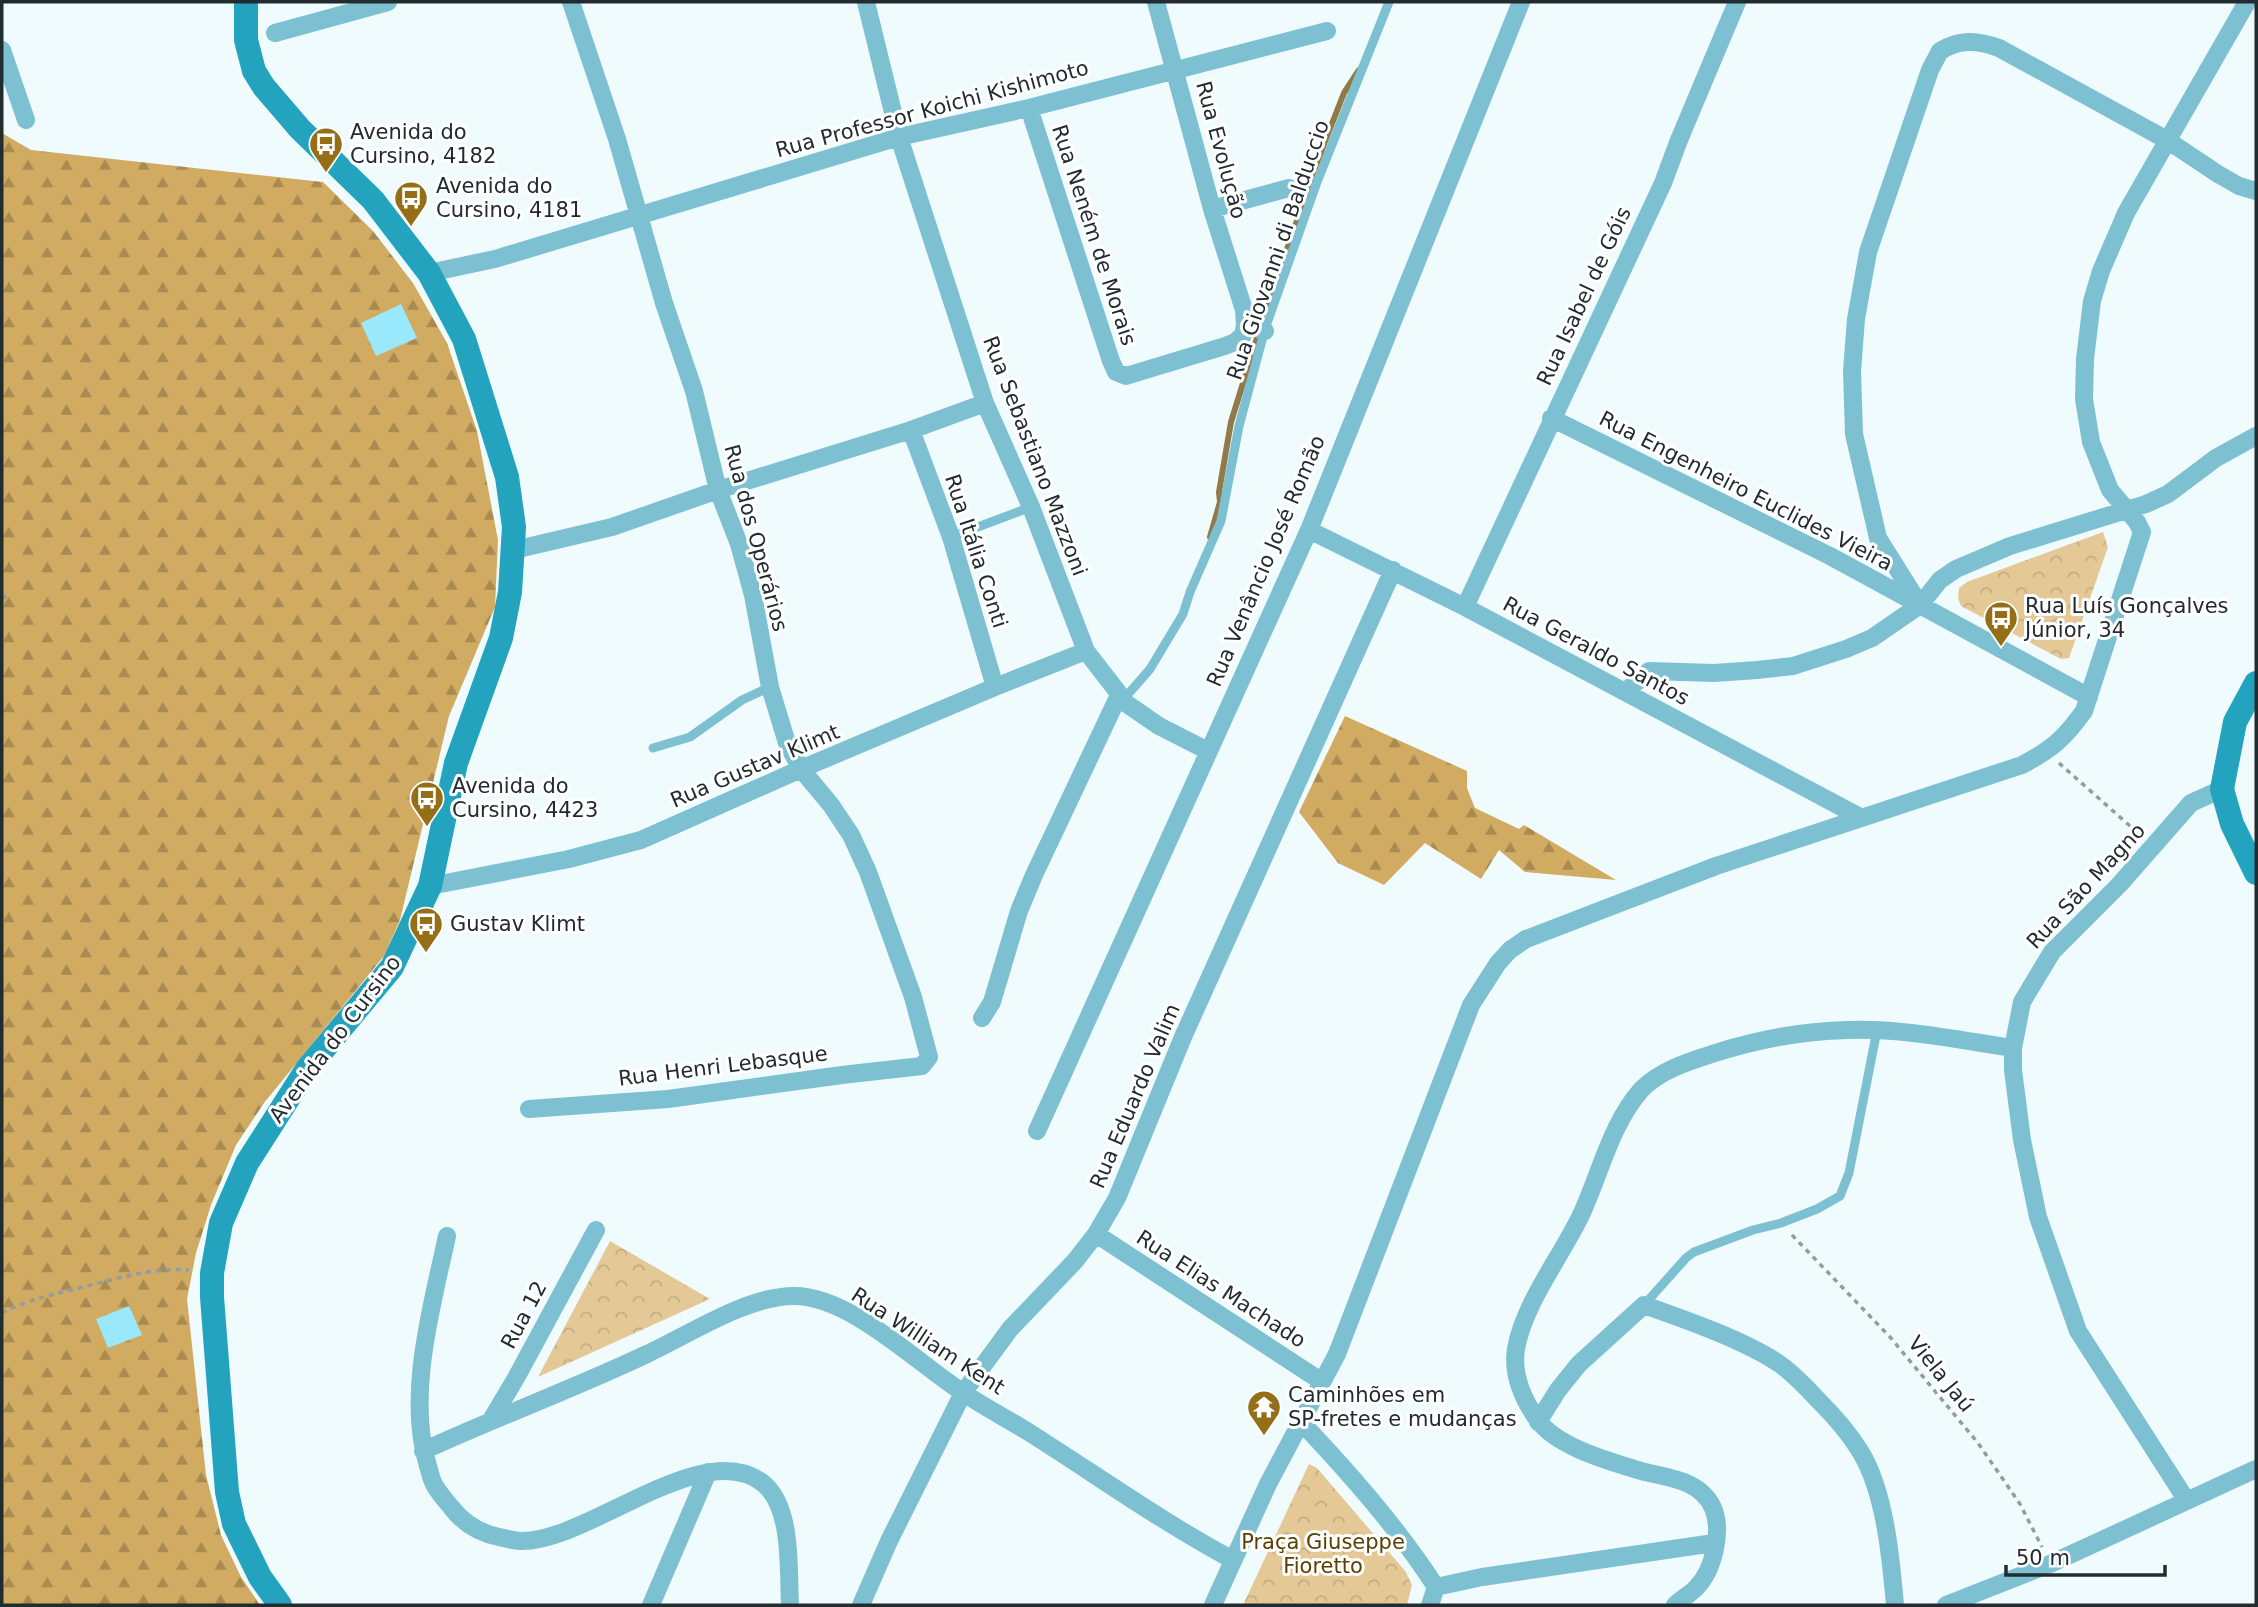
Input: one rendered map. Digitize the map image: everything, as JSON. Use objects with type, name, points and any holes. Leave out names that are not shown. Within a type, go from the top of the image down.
[{"type":"main road","name":"Avenida do Cursino","points":[[246,2],[246,40],[254,71],[264,87],[300,130],[373,200],[429,273],[464,339],[507,477],[514,527],[510,592],[501,638],[456,763],[430,886],[392,967],[307,1069],[247,1163],[230,1200],[216,1244],[212,1297],[227,1492],[234,1524],[260,1577],[280,1605]]},
{"type":"main road","points":[[2256,682],[2235,722],[2222,789],[2232,824],[2256,873]]},
{"type":"street","points":[[275,33],[388,2]]},
{"type":"street","name":"Rua dos Operários","points":[[570,2],[617,139],[664,303],[694,391],[718,489],[739,544],[753,595],[770,687],[787,743],[801,769],[831,805],[851,835],[868,872],[913,997],[929,1058],[922,1066]]},
{"type":"street","name":"Rua Sebastiano Mazzoni","points":[[866,2],[899,137],[985,403],[1031,507],[1086,652],[1121,697],[1159,726],[1208,751]]},
{"type":"street","name":"Rua Evolução","points":[[1156,2],[1212,209],[1245,317]]},
{"type":"street","name":"Rua Venâncio José Romão","points":[[1037,1131],[1309,530],[1521,2]]},
{"type":"street","name":"Rua Isabel de Góis","points":[[1465,607],[1663,183],[1737,2]]},
{"type":"street","points":[[1213,1605],[1268,1484],[1337,1354],[1471,1005],[1488,977],[1510,950],[1526,939],[1584,915],[1716,866],[2011,769],[2046,752],[2067,734],[2084,710],[2142,532],[2137,522],[2109,490],[2091,442],[2084,399],[2087,331],[2092,301],[2126,213],[2246,2]]},
{"type":"street","name":"Rua Professor Koichi Kishimoto","points":[[429,273],[495,259],[899,137],[1029,108],[1327,31]]},
{"type":"street","points":[[1920,605],[1878,538],[1854,434],[1852,371],[1856,319],[1868,252],[1930,71],[1940,51],[1963,41],[1987,44],[2167,139],[2239,186],[2256,191]]},
{"type":"street","points":[[2,50],[26,120]]},
{"type":"street","name":"Rua Neném de Morais","points":[[1029,108],[1111,361],[1120,375],[1125,376],[1235,342],[1242,335],[1245,317]]},
{"type":"street","points":[[1212,209],[1289,188]]},
{"type":"street","points":[[1245,317],[1265,331]]},
{"type":"street","points":[[514,550],[612,527],[718,489],[911,430],[985,403]]},
{"type":"street","name":"Rua Engenheiro Euclides Vieira","points":[[1551,418],[1829,556],[2089,697]]},
{"type":"street","name":"Rua Itália Conti","points":[[911,430],[951,537],[995,687]]},
{"type":"street","points":[[1625,692],[1649,671],[1714,673],[1793,666],[1872,638],[1920,605],[1940,580],[1956,569],[2010,546],[2146,504],[2168,494],[2217,458],[2256,436]]},
{"type":"street","name":"Rua Geraldo Santos","points":[[1309,530],[1465,607],[1860,817]]},
{"type":"street","name":"Rua Eduardo Valim","points":[[861,1605],[889,1541],[963,1393],[1010,1329],[1075,1261],[1096,1234],[1117,1198],[1183,1037],[1393,570]]},
{"type":"street","name":"Rua Gustav Klimt","points":[[430,886],[569,859],[641,841],[801,769],[995,687],[1086,652]]},
{"type":"street","points":[[982,1018],[992,1002],[1019,911],[1034,874],[1121,697]]},
{"type":"street","name":"Rua São Magno","points":[[2187,1501],[2078,1331],[2038,1217],[2022,1140],[2012,1048],[2022,1002],[2052,952],[2154,847],[2191,803],[2222,789]]},
{"type":"street","points":[[1675,1605],[1695,1589],[1706,1574],[1714,1543],[1717,1522],[1713,1508],[1703,1493],[1674,1478],[1643,1471],[1564,1442],[1538,1422],[1522,1393],[1516,1372],[1516,1348],[1535,1299],[1581,1216],[1630,1104],[1643,1087],[1678,1066],[1736,1046],[1824,1032],[1877,1030],[2012,1048]]},
{"type":"street","name":"Rua Henri Lebasque","points":[[529,1109],[668,1099],[842,1074],[922,1066]]},
{"type":"street","name":"Rua 12","points":[[491,1419],[596,1230]]},
{"type":"street","name":"Rua Elias Machado","points":[[1096,1234],[1321,1381]]},
{"type":"street","points":[[447,1236],[434,1296],[419,1394],[418,1418],[423,1451],[434,1485],[459,1518],[485,1534],[520,1541],[569,1530],[676,1481],[708,1472],[751,1477],[762,1483],[775,1497],[785,1528],[790,1605]]},
{"type":"street","name":"Rua William Kent","points":[[423,1451],[491,1419],[645,1355],[752,1303],[780,1296],[797,1296],[818,1299],[845,1310],[963,1393],[1028,1431],[1178,1530],[1233,1560]]},
{"type":"street","points":[[1538,1422],[1558,1390],[1579,1364],[1644,1305],[1730,1339],[1779,1364],[1832,1415],[1861,1452],[1874,1484],[1888,1541],[1895,1605]]},
{"type":"street","points":[[1302,1423],[1380,1508],[1436,1587]]},
{"type":"street","points":[[1946,1605],[2050,1564],[2256,1469]]},
{"type":"street","points":[[651,1605],[708,1472]]},
{"type":"street","points":[[1436,1587],[1482,1577],[1714,1543]]},
{"type":"street","points":[[1430,1605],[1436,1587]]},
{"type":"lane","name":"Rua Giovanni di Balduccio","points":[[1121,697],[1150,669],[1183,614],[1221,521],[1239,426],[1265,331],[1326,159],[1389,2]]},
{"type":"lane","points":[[951,537],[1031,507]]},
{"type":"lane","points":[[653,748],[690,737],[742,700],[770,687]]},
{"type":"lane","points":[[1644,1305],[1694,1252],[1781,1223],[1834,1201],[1846,1187],[1877,1030]]},
{"type":"path","points":[[2,598],[9,595]]},
{"type":"path","points":[[2046,752],[2154,847]]},
{"type":"path","name":"Viela Jaú","points":[[1781,1223],[1890,1337],[1978,1443],[2020,1504],[2050,1564]]},
{"type":"path","points":[[2,1313],[46,1294],[123,1276],[155,1270],[190,1270]]},
{"type":"green space","points":[[2,133],[31,150],[323,182],[373,231],[413,283],[447,343],[477,431],[498,540],[495,607],[449,716],[400,920],[384,956],[264,1103],[236,1145],[211,1205],[196,1253],[187,1299],[206,1475],[221,1535],[241,1577],[260,1605],[2,1605]]},
{"type":"green space","points":[[2103,532],[2108,547],[2069,658],[2061,659],[1961,606],[1959,588],[1967,582]]},
{"type":"green space","points":[[1345,716],[1467,771],[1467,788],[1475,808],[1519,829],[1524,825],[1616,880],[1525,872],[1499,850],[1481,879],[1425,843],[1384,885],[1338,863],[1299,812]]},
{"type":"green space","points":[[610,1241],[710,1299],[538,1377]]},
{"type":"green space","name":"Praça Giuseppe Fioretto","points":[[1309,1464],[1317,1468],[1406,1572],[1412,1585],[1407,1605],[1243,1605]]},
{"type":"building","points":[[401,304],[417,338],[376,356],[361,323]]},
{"type":"building","points":[[129,1306],[142,1335],[108,1348],[96,1319]]},
{"type":"waterway","points":[[1210,537],[1220,502],[1219,492],[1231,422],[1266,309],[1324,144],[1344,93],[1359,70]]},
{"type":"place","name":"Avenida do Cursino, 4182","points":[[326,174]]},
{"type":"place","name":"Avenida do Cursino, 4181","points":[[411,228]]},
{"type":"place","name":"Rua Luís Gonçalves Júnior, 34","points":[[2001,648]]},
{"type":"place","name":"Avenida do Cursino, 4423","points":[[427,828]]},
{"type":"place","name":"Gustav Klimt","points":[[426,954]]},
{"type":"place","name":"Caminhões em SP-fretes e mudanças","points":[[1264,1437]]}]
